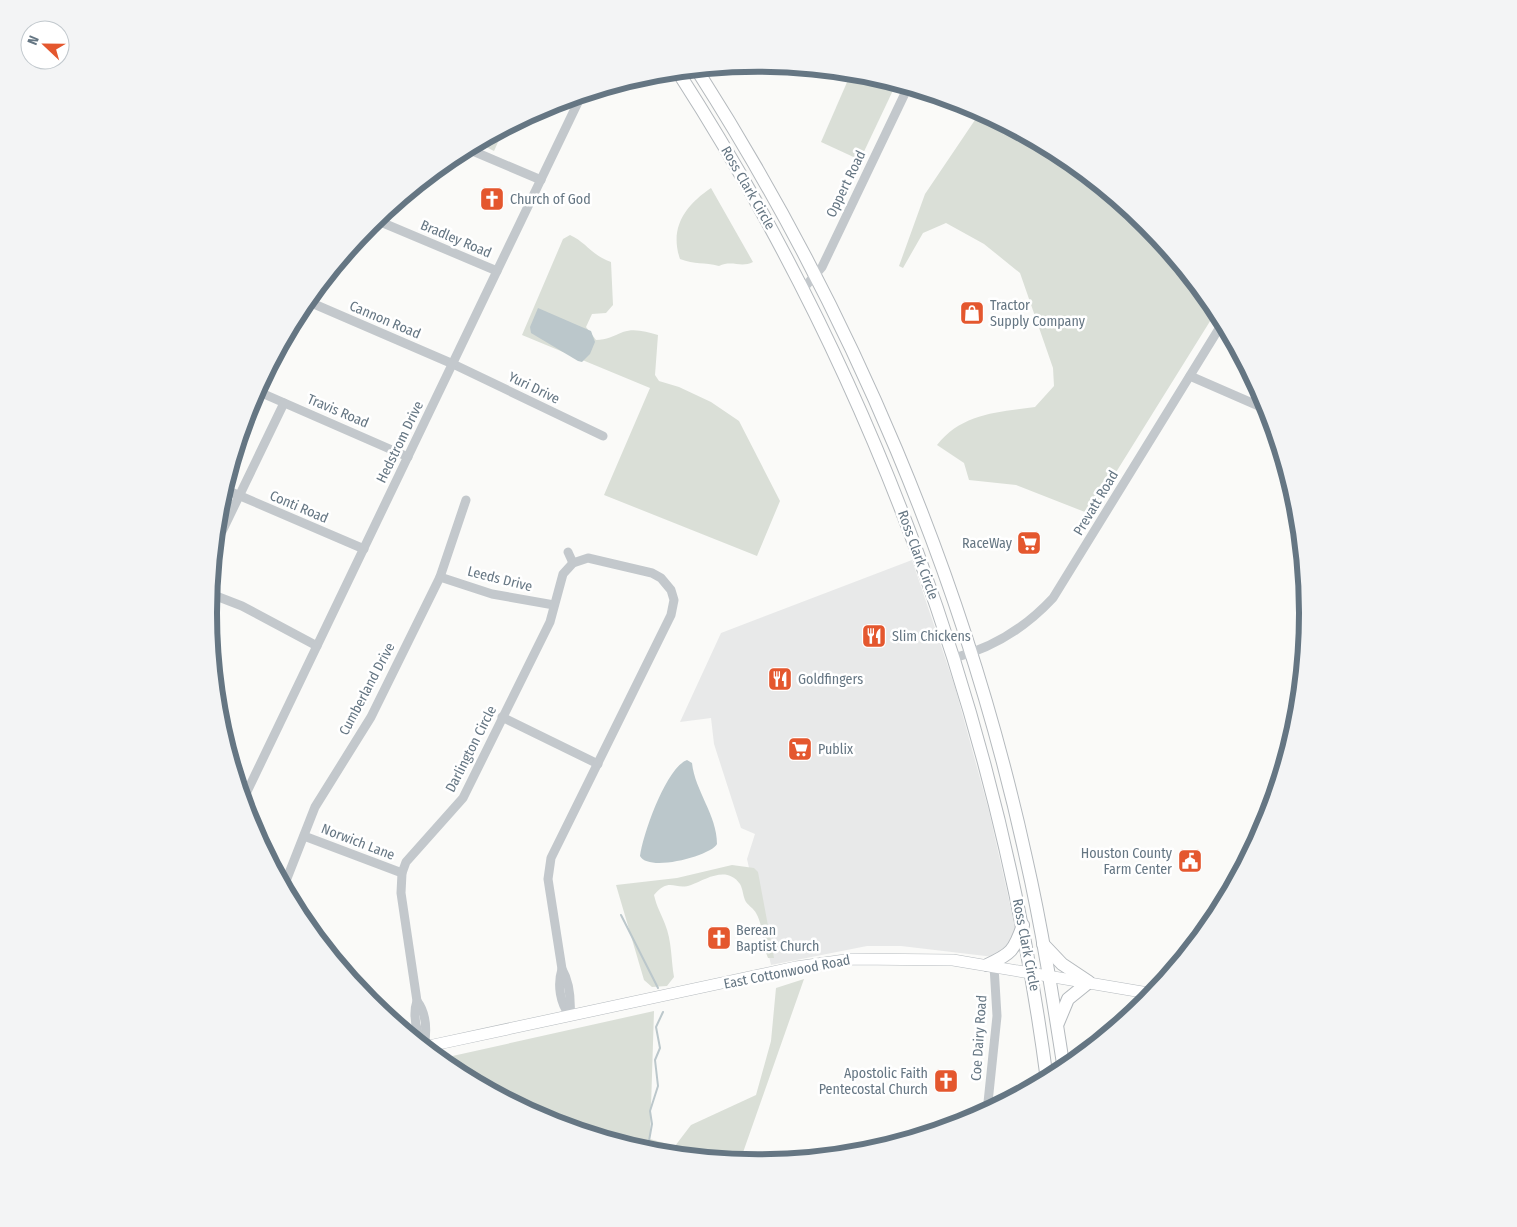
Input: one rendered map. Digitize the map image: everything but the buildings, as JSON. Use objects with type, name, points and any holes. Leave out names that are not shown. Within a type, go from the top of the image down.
[{"type":"highway","name":"Ross Clark Circle","points":[[701,76],[764,180],[816,276],[894,444],[943,570],[971,653],[1000,753],[1026,857],[1049,976],[1063,1061]]},
{"type":"highway","name":"Ross Clark Circle","points":[[682,78],[756,200],[803,289],[879,452],[921,562],[954,658],[1002,829],[1032,973],[1046,1071]]},
{"type":"highway","points":[[879,452],[894,444]]},
{"type":"highway","points":[[980,748],[989,755],[1000,753]]},
{"type":"highway","points":[[990,966],[1012,951],[1023,926]]},
{"type":"highway","points":[[1043,944],[1062,964],[1088,982],[1068,999],[1057,1025]]},
{"type":"main road","name":"East Cottonwood Road","points":[[432,1045],[838,960],[914,958],[990,966],[1144,992]]},
{"type":"street","name":"Oppert Road","points":[[803,289],[816,276],[905,93]]},
{"type":"street","name":"Hedstrom Drive","points":[[247,791],[577,104]]},
{"type":"street","points":[[477,152],[541,180]]},
{"type":"street","name":"Bradley Road","points":[[384,223],[497,271]]},
{"type":"street","name":"Cannon Road","points":[[314,305],[453,364]]},
{"type":"street","name":"Prevatt Road","points":[[954,658],[971,653],[1016,630],[1037,615],[1053,598],[1218,329]]},
{"type":"street","name":"Yuri Drive","points":[[453,364],[603,436]]},
{"type":"street","points":[[1190,376],[1258,406]]},
{"type":"street","name":"Travis Road","points":[[264,394],[408,456]]},
{"type":"street","points":[[225,526],[284,403]]},
{"type":"street","name":"Conti Road","points":[[232,492],[364,549]]},
{"type":"street","name":"Cumberland Drive","points":[[287,879],[315,806],[325,787],[361,734],[440,577],[466,500]]},
{"type":"street","points":[[568,552],[573,563],[593,558],[652,573],[674,588],[671,616],[554,852],[550,865],[548,879],[562,969],[567,977],[571,1004],[570,1016]]},
{"type":"street","name":"Darlington Circle","points":[[425,1040],[423,1009],[417,1001],[401,893],[402,873],[413,851],[463,798],[550,622],[563,574],[573,563]]},
{"type":"street","name":"Leeds Drive","points":[[440,577],[492,594],[554,606]]},
{"type":"street","points":[[218,597],[242,606],[317,646]]},
{"type":"street","points":[[502,717],[598,764]]},
{"type":"street","name":"Norwich Lane","points":[[304,836],[402,873]]},
{"type":"street","name":"Coe Dairy Road","points":[[988,1103],[997,1016],[990,966]]},
{"type":"shaded area","points":[[848,80],[893,90],[860,160],[821,142]]},
{"type":"shaded area","points":[[976,118],[1029,145],[1088,184],[1141,231],[1165,257],[1188,284],[1212,319],[1090,514],[1016,485],[969,480],[964,463],[937,445],[947,434],[969,420],[994,413],[1035,407],[1054,386],[1053,368],[1020,273],[984,244],[946,223],[923,233],[903,268],[899,266],[925,194]]},
{"type":"shaded area","points":[[500,139],[494,151],[485,147]]},
{"type":"shaded area","points":[[711,188],[753,262],[749,264],[724,264],[719,266],[680,259],[677,247],[678,227],[687,209]]},
{"type":"shaded area","points":[[570,235],[598,256],[611,262],[613,305],[606,313],[592,314],[586,327],[596,340],[607,339],[632,330],[658,335],[655,375],[659,381],[679,387],[711,402],[739,421],[780,501],[757,556],[604,495],[650,388],[522,335],[563,239]]},
{"type":"shaded area","points":[[538,308],[591,331],[595,342],[590,354],[582,362],[531,333],[530,327]]},
{"type":"shaded area","points":[[912,560],[955,687],[989,811],[1016,931],[1013,941],[994,957],[901,946],[867,946],[771,965],[747,859],[755,834],[741,828],[714,744],[711,718],[680,722],[721,633]]},
{"type":"shaded area","points":[[687,760],[692,763],[697,783],[714,823],[717,844],[704,853],[693,857],[667,863],[646,861],[640,856],[657,803],[671,775]]},
{"type":"shaded area","points":[[732,865],[754,868],[758,872],[774,958],[768,958],[759,918],[746,902],[741,886],[735,878],[723,874],[691,885],[664,886],[654,895],[669,937],[674,977],[667,986],[652,987],[644,980],[616,885],[677,878]]},
{"type":"shaded area","points":[[804,979],[743,1154],[688,1150],[653,1144],[585,1126],[519,1099],[449,1057],[654,1011],[650,1139],[675,1146],[691,1125],[756,1095],[771,1041],[776,988]]},
{"type":"waterway","points":[[621,915],[658,988]]},
{"type":"waterway","points":[[649,1143],[652,1124],[650,1111],[658,1086],[655,1060],[660,1048],[656,1027],[663,1012]]},
{"type":"place","name":"Church of God","points":[[492,199]]},
{"type":"place","name":"Tractor Supply Company","points":[[972,313]]},
{"type":"place","name":"RaceWay","points":[[1029,543]]},
{"type":"place","name":"Slim Chickens","points":[[874,636]]},
{"type":"place","name":"Goldfingers","points":[[780,679]]},
{"type":"place","name":"Publix","points":[[800,749]]},
{"type":"place","name":"Houston County Farm Center","points":[[1190,861]]},
{"type":"place","name":"Berean Baptist Church","points":[[719,938]]},
{"type":"place","name":"Apostolic Faith Pentecostal Church","points":[[946,1081]]}]
